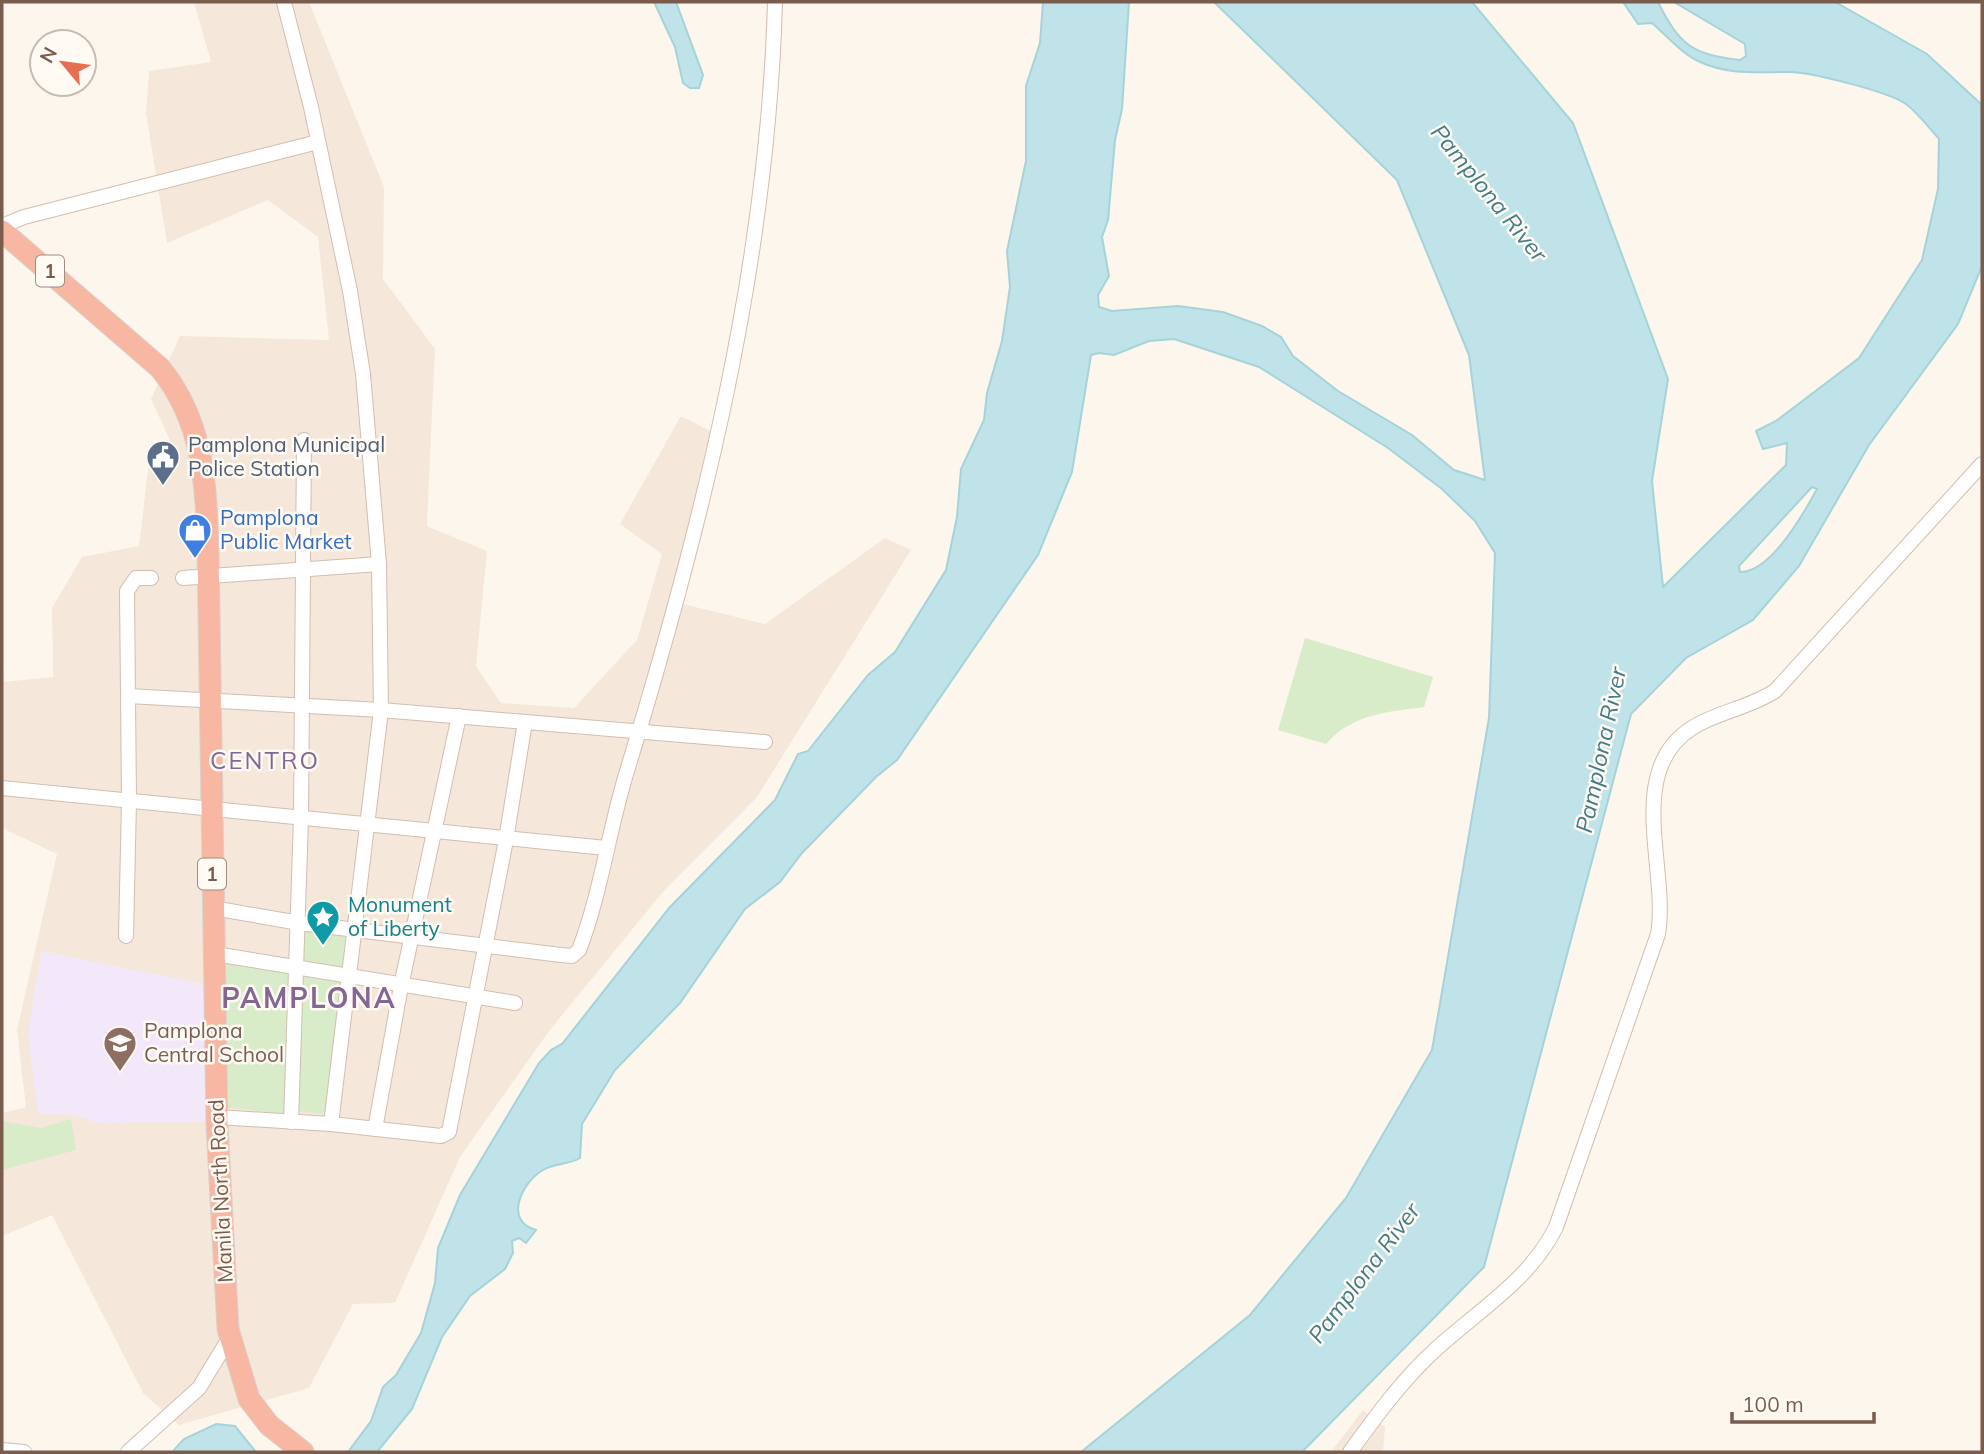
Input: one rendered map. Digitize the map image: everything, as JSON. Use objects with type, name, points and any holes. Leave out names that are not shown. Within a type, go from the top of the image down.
[{"type":"highway","name":"Manila North Road","points":[[2,231],[137,347],[175,386],[198,437],[205,474],[217,1117],[230,1337],[249,1399],[269,1425],[302,1451]]},
{"type":"street","points":[[284,2],[318,142],[349,291],[363,374],[379,564],[381,710],[331,1124]]},
{"type":"street","points":[[213,908],[299,923],[561,955],[577,953],[723,417],[760,177],[773,67],[775,2]]},
{"type":"street","points":[[2,226],[24,217],[318,142]]},
{"type":"street","points":[[291,1122],[299,923],[304,440]]},
{"type":"street","points":[[1350,1452],[1386,1402],[1434,1350],[1534,1265],[1556,1227],[1658,934],[1661,895],[1654,809],[1656,779],[1669,748],[1694,726],[1740,710],[1775,691],[1982,464]]},
{"type":"street","points":[[183,578],[379,564]]},
{"type":"street","points":[[126,936],[129,801],[127,591],[136,578],[151,578]]},
{"type":"street","points":[[128,696],[301,708],[381,710],[765,742]]},
{"type":"street","points":[[374,1129],[401,986],[459,716]]},
{"type":"street","points":[[217,1117],[331,1124],[441,1136],[449,1132],[506,840],[525,722]]},
{"type":"street","points":[[2,788],[606,848]]},
{"type":"street","points":[[215,954],[348,978],[515,1003]]},
{"type":"street","points":[[128,1452],[199,1388],[230,1337]]},
{"type":"street","points":[[2,1450],[23,1452]]},
{"type":"shaded area","points":[[194,2],[309,2],[384,187],[383,279],[435,349],[427,526],[487,551],[476,666],[501,703],[574,708],[637,640],[662,554],[620,524],[681,416],[724,438],[679,603],[765,624],[885,538],[911,550],[757,797],[662,893],[549,1031],[460,1157],[395,1303],[353,1304],[309,1388],[179,1425],[143,1393],[52,1215],[2,1236],[2,1113],[26,1107],[17,1030],[57,854],[2,828],[2,682],[53,677],[52,608],[82,557],[139,546],[149,462],[175,451],[151,399],[180,336],[329,340],[318,237],[268,200],[167,243],[146,113],[149,71],[211,62]]},
{"type":"shaded area","name":"Pamplona Central School","points":[[41,951],[208,985],[208,1122],[98,1123],[73,1115],[38,1113],[28,1034]]},
{"type":"shaded area","points":[[1363,1410],[1385,1427],[1383,1452],[1331,1452]]},
{"type":"green space","points":[[1305,638],[1433,677],[1424,707],[1359,720],[1336,734],[1326,744],[1278,730]]},
{"type":"green space","points":[[305,929],[347,934],[343,969],[301,964]]},
{"type":"green space","points":[[225,956],[290,971],[286,1114],[222,1107]]},
{"type":"green space","points":[[302,971],[344,981],[325,1114],[294,1111]]},
{"type":"green space","points":[[71,1119],[76,1150],[2,1170],[2,1121],[41,1128]]},
{"type":"water","points":[[654,2],[676,2],[703,75],[699,88],[690,88],[683,83],[675,47]]},
{"type":"water","name":"Pamplona River","points":[[1043,2],[1129,2],[1122,109],[1115,140],[1108,220],[1102,237],[1109,276],[1098,295],[1099,307],[1112,311],[1178,306],[1223,312],[1262,326],[1281,337],[1293,356],[1338,391],[1412,435],[1454,470],[1485,480],[1469,355],[1397,180],[1214,2],[1472,2],[1573,123],[1668,379],[1652,481],[1663,587],[1786,465],[1787,443],[1763,449],[1756,431],[1776,421],[1859,358],[1922,260],[1938,189],[1939,139],[1906,104],[1866,88],[1797,73],[1730,71],[1698,61],[1680,49],[1652,23],[1638,24],[1623,2],[1658,2],[1673,29],[1689,45],[1699,51],[1724,58],[1740,60],[1746,56],[1745,44],[1674,2],[1835,2],[1927,54],[1982,105],[1982,266],[1958,324],[1869,445],[1799,566],[1753,620],[1686,658],[1631,714],[1484,1267],[1302,1452],[1081,1452],[1250,1315],[1346,1198],[1432,1050],[1489,718],[1495,553],[1475,521],[1442,489],[1388,448],[1259,367],[1174,339],[1149,341],[1114,355],[1091,355],[1072,472],[1038,555],[897,760],[876,777],[802,853],[780,882],[745,909],[680,1003],[615,1070],[582,1124],[580,1158],[547,1168],[528,1183],[519,1201],[518,1210],[520,1219],[536,1230],[526,1243],[519,1238],[512,1241],[513,1253],[505,1269],[470,1296],[442,1337],[412,1409],[377,1452],[348,1452],[371,1421],[383,1387],[396,1375],[421,1333],[435,1283],[438,1248],[460,1195],[539,1063],[551,1050],[562,1044],[670,907],[775,800],[798,754],[808,751],[868,675],[895,652],[946,570],[957,517],[961,469],[984,420],[987,393],[1002,341],[1010,287],[1007,251],[1026,161],[1026,86],[1040,43]],"holes":[[[1812,487],[1817,489],[1795,526],[1774,553],[1751,570],[1740,572],[1739,566]]]},
{"type":"water","points":[[216,1424],[235,1426],[256,1452],[172,1452],[184,1439]]},
{"type":"place","name":"Pamplona Municipal Police Station","points":[[163,487]]},
{"type":"place","name":"Pamplona Public Market","points":[[195,560]]},
{"type":"place","name":"Monument of Liberty","points":[[323,947]]},
{"type":"place","name":"Pamplona Central School","points":[[120,1073]]},
{"type":"district","name":"CENTRO","points":[[265,761]]},
{"type":"district","name":"PAMPLONA","points":[[309,998]]}]
